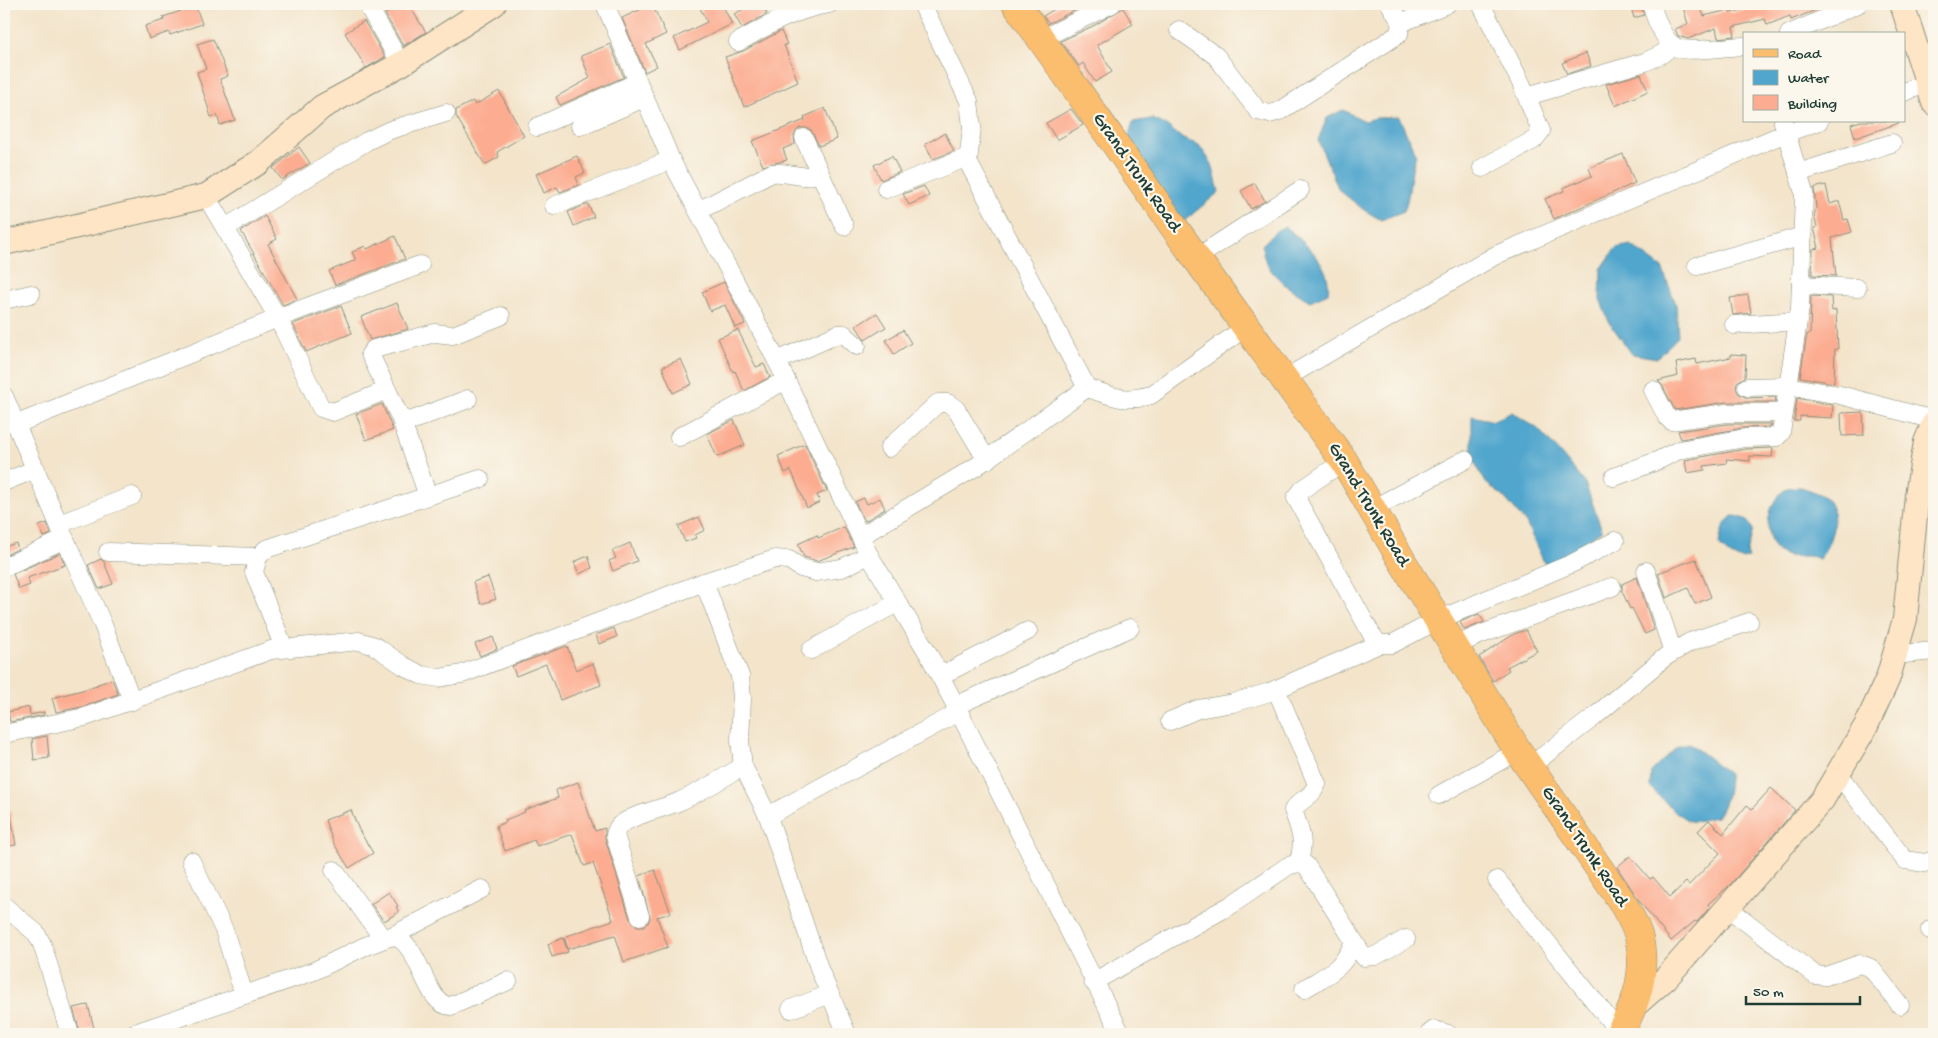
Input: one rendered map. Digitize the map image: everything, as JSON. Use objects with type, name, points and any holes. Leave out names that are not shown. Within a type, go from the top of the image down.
[{"type":"main road","points":[[4,243],[206,196],[259,162],[322,107],[401,64],[494,4]]},
{"type":"main road","name":"Grand Trunk Road","points":[[1016,4],[1196,258],[1344,461],[1523,759],[1631,917],[1638,935],[1641,975],[1634,1006],[1619,1033]]},
{"type":"main road","points":[[1902,4],[1932,94]]},
{"type":"main road","points":[[1634,1006],[1666,978],[1822,800],[1866,726],[1888,678],[1905,619],[1917,495],[1926,442],[1934,422]]},
{"type":"street","points":[[367,4],[401,64]]},
{"type":"street","points":[[605,4],[671,160],[777,362],[869,555],[940,676],[1093,982],[1121,1034]]},
{"type":"street","points":[[738,42],[783,18],[812,6],[829,4]]},
{"type":"street","points":[[922,4],[969,101],[972,127],[968,162],[974,176],[1087,388],[1120,398],[1135,400],[1151,395],[1246,326]]},
{"type":"street","points":[[1041,39],[1112,4]]},
{"type":"street","points":[[1179,30],[1216,56],[1258,111],[1270,114],[1280,111],[1399,34],[1401,23],[1390,4]]},
{"type":"street","points":[[1401,23],[1447,4]]},
{"type":"street","points":[[1481,4],[1527,96],[1541,131],[1534,140],[1482,168]]},
{"type":"street","points":[[1651,4],[1667,40],[1676,47],[1693,50],[1743,46]]},
{"type":"street","points":[[1794,32],[1858,4]]},
{"type":"street","points":[[1527,96],[1646,62],[1662,54],[1673,45]]},
{"type":"street","points":[[580,126],[641,90]]},
{"type":"street","points":[[537,128],[641,90]]},
{"type":"street","points":[[1906,92],[1932,94]]},
{"type":"street","points":[[225,228],[367,141],[390,130],[446,113]]},
{"type":"street","points":[[1284,379],[1496,255],[1784,127],[1813,122]]},
{"type":"street","points":[[1614,477],[1657,462],[1679,450],[1745,438],[1778,437],[1781,433],[1798,321],[1804,193],[1784,127]]},
{"type":"street","points":[[804,138],[844,226]]},
{"type":"street","points":[[1798,173],[1892,143]]},
{"type":"street","points":[[886,189],[968,156]]},
{"type":"street","points":[[554,206],[671,160]]},
{"type":"street","points":[[698,211],[772,173],[781,172],[799,177],[808,177],[819,173]]},
{"type":"street","points":[[1196,258],[1300,190]]},
{"type":"street","points":[[206,196],[278,318],[322,408],[333,412],[387,390]]},
{"type":"street","points":[[1697,266],[1803,236]]},
{"type":"street","points":[[18,424],[278,318],[420,265]]},
{"type":"street","points":[[1801,285],[1857,288]]},
{"type":"street","points":[[4,300],[31,294]]},
{"type":"street","points":[[428,496],[400,417],[370,356],[374,349],[435,332],[453,336],[502,316]]},
{"type":"street","points":[[1734,324],[1798,321]]},
{"type":"street","points":[[777,362],[838,334],[844,334],[857,346]]},
{"type":"street","points":[[680,437],[786,380]]},
{"type":"street","points":[[1747,387],[1787,386],[1840,394],[1934,422]]},
{"type":"street","points":[[861,536],[987,460],[1087,388]]},
{"type":"street","points":[[1653,390],[1671,421],[1726,413],[1783,413]]},
{"type":"street","points":[[4,396],[18,424],[62,532],[103,625],[132,701]]},
{"type":"street","points":[[400,417],[407,421],[413,420],[468,399]]},
{"type":"street","points":[[889,448],[928,410],[938,403],[948,403],[956,409],[987,460]]},
{"type":"street","points":[[1372,509],[1465,460]]},
{"type":"street","points":[[1344,461],[1303,489],[1296,498],[1379,644]]},
{"type":"street","points":[[4,482],[36,469]]},
{"type":"street","points":[[284,648],[254,572],[258,557],[266,550],[480,479]]},
{"type":"street","points":[[4,566],[62,532],[132,496]]},
{"type":"street","points":[[1170,722],[1198,709],[1233,703],[1276,689],[1379,644],[1392,644],[1438,620],[1555,571],[1615,541]]},
{"type":"street","points":[[108,552],[258,557]]},
{"type":"street","points":[[4,734],[85,717],[271,650],[284,648],[359,641],[375,646],[404,666],[422,675],[439,678],[462,674],[704,582],[775,559],[789,560],[801,568],[816,572],[842,568],[869,555]]},
{"type":"street","points":[[1646,571],[1673,652]]},
{"type":"street","points":[[704,582],[740,676],[742,698],[740,741],[743,766],[768,816],[820,971],[847,1034]]},
{"type":"street","points":[[1454,646],[1612,587]]},
{"type":"street","points":[[811,650],[898,602]]},
{"type":"street","points":[[1439,795],[1562,743],[1646,672],[1673,652],[1690,642],[1749,622]]},
{"type":"street","points":[[768,816],[957,709],[1130,628]]},
{"type":"street","points":[[940,676],[1028,631]]},
{"type":"street","points":[[1894,655],[1934,651]]},
{"type":"street","points":[[1276,689],[1317,784],[1313,793],[1298,803],[1293,810],[1303,849],[1298,863]]},
{"type":"street","points":[[640,916],[616,835],[616,829],[621,824],[698,793],[743,766]]},
{"type":"street","points":[[1838,774],[1905,860],[1925,863],[1934,860]]},
{"type":"street","points":[[191,861],[224,930],[244,995]]},
{"type":"street","points":[[1093,982],[1231,905],[1288,866],[1298,863],[1306,865],[1364,957],[1375,956],[1406,939]]},
{"type":"street","points":[[334,870],[388,937],[404,940],[437,999],[447,1006],[452,1006],[508,980]]},
{"type":"street","points":[[1497,880],[1619,1033]]},
{"type":"street","points":[[132,1034],[161,1030],[244,995],[314,971],[388,937],[482,888]]},
{"type":"street","points":[[4,906],[36,933],[42,944],[70,1034]]},
{"type":"street","points":[[1728,908],[1815,975],[1826,976],[1860,964],[1871,968],[1900,1005]]},
{"type":"street","points":[[1304,989],[1339,967],[1350,954],[1353,942]]},
{"type":"street","points":[[791,1009],[830,994]]},
{"type":"street","points":[[1429,1034],[1434,1030],[1448,1034]]},
{"type":"water","points":[[1343,110],[1365,121],[1376,118],[1399,117],[1416,155],[1404,211],[1381,220],[1364,210],[1339,190],[1318,140],[1327,118]]},
{"type":"water","points":[[1152,119],[1166,125],[1183,139],[1199,145],[1212,164],[1219,192],[1183,222],[1126,144],[1133,122]]},
{"type":"water","points":[[1285,226],[1308,247],[1321,264],[1326,273],[1328,293],[1310,301],[1285,285],[1272,271],[1263,255],[1262,245],[1276,231]]},
{"type":"water","points":[[1631,245],[1662,268],[1676,304],[1678,337],[1657,358],[1632,354],[1609,322],[1600,299],[1601,269],[1616,248]]},
{"type":"water","points":[[1512,412],[1538,429],[1585,483],[1602,530],[1547,569],[1526,523],[1504,497],[1486,483],[1472,457],[1472,416],[1494,421]]},
{"type":"water","points":[[1801,487],[1824,497],[1829,502],[1834,516],[1830,539],[1819,559],[1809,556],[1787,556],[1775,548],[1770,540],[1769,520],[1775,500],[1789,488]]},
{"type":"water","points":[[1732,516],[1745,520],[1753,530],[1747,553],[1749,558],[1735,558],[1719,544],[1726,522]]},
{"type":"water","points":[[1689,743],[1729,774],[1726,797],[1717,817],[1690,821],[1675,811],[1650,787],[1651,772],[1677,747]]},
{"type":"building","points":[[179,4],[195,4],[202,24],[170,35],[169,32],[149,39],[145,26],[164,20],[163,17],[181,11]]},
{"type":"building","points":[[401,4],[408,4],[426,32],[403,46],[385,14]]},
{"type":"building","points":[[652,4],[666,34],[646,44],[657,66],[645,72],[622,18]]},
{"type":"building","points":[[698,4],[722,4],[732,24],[680,50],[674,38],[707,22]]},
{"type":"building","points":[[754,4],[761,4],[767,14],[742,28],[734,14]]},
{"type":"building","points":[[1063,4],[1082,4],[1084,6],[1049,23],[1043,16]]},
{"type":"building","points":[[1630,4],[1641,4],[1644,15],[1634,18]]},
{"type":"building","points":[[1682,4],[1699,4],[1704,16],[1729,10],[1730,13],[1767,4],[1831,4],[1791,20],[1790,16],[1767,25],[1765,19],[1733,27],[1735,36],[1718,38],[1716,28],[1688,39],[1678,36],[1675,29],[1688,24]]},
{"type":"building","points":[[1123,8],[1133,24],[1097,45],[1112,72],[1095,82],[1083,63],[1079,66],[1061,41],[1095,25]]},
{"type":"building","points":[[364,21],[385,57],[366,68],[345,33]]},
{"type":"building","points":[[781,31],[787,44],[784,45],[798,82],[744,107],[725,57],[743,51]]},
{"type":"building","points":[[213,39],[228,76],[220,79],[235,120],[220,125],[217,115],[211,117],[197,72],[206,69],[197,44]]},
{"type":"building","points":[[610,44],[624,77],[560,105],[556,97],[590,78],[581,56]]},
{"type":"building","points":[[1586,53],[1591,66],[1567,74],[1562,63]]},
{"type":"building","points":[[1641,74],[1648,91],[1615,106],[1606,84]]},
{"type":"building","points":[[499,91],[524,136],[497,152],[499,157],[485,165],[456,116],[456,110],[473,101],[475,105]]},
{"type":"building","points":[[825,108],[837,139],[819,146],[811,130],[800,128],[794,136],[795,144],[783,149],[787,160],[763,166],[752,141],[805,120],[804,117]]},
{"type":"building","points":[[1071,109],[1083,125],[1057,140],[1046,123]]},
{"type":"building","points":[[1858,122],[1899,122],[1855,138],[1851,124]]},
{"type":"building","points":[[945,133],[954,151],[933,159],[925,144]]},
{"type":"building","points":[[299,147],[310,163],[282,180],[273,168]]},
{"type":"building","points":[[1623,154],[1635,183],[1554,219],[1545,199],[1564,191],[1563,188],[1592,176],[1589,168]]},
{"type":"building","points":[[577,156],[585,173],[576,177],[579,185],[560,192],[557,187],[544,193],[536,174]]},
{"type":"building","points":[[892,156],[900,172],[881,180],[874,165]]},
{"type":"building","points":[[1255,183],[1265,201],[1251,209],[1241,191]]},
{"type":"building","points":[[1826,185],[1830,204],[1839,201],[1844,220],[1848,219],[1852,232],[1832,238],[1836,276],[1812,275],[1813,249],[1819,248],[1814,228],[1817,227],[1814,216],[1816,208],[1814,188]]},
{"type":"building","points":[[924,186],[929,196],[909,205],[903,194]]},
{"type":"building","points":[[588,204],[594,217],[574,226],[568,212]]},
{"type":"building","points":[[265,216],[277,239],[268,244],[297,299],[283,305],[241,231]]},
{"type":"building","points":[[395,236],[405,259],[335,285],[329,271],[356,260],[352,252],[365,246],[367,249]]},
{"type":"building","points":[[724,282],[745,324],[735,328],[725,305],[710,311],[702,292]]},
{"type":"building","points":[[1748,295],[1751,313],[1733,315],[1730,298]]},
{"type":"building","points":[[1811,296],[1831,297],[1832,311],[1836,310],[1838,349],[1835,349],[1834,383],[1800,377],[1807,334],[1810,334]]},
{"type":"building","points":[[397,303],[408,329],[370,340],[361,317]]},
{"type":"building","points":[[341,306],[352,333],[306,352],[293,324]]},
{"type":"building","points":[[877,313],[886,327],[865,340],[856,326]]},
{"type":"building","points":[[738,330],[756,367],[764,364],[770,377],[744,391],[735,371],[733,372],[718,338]]},
{"type":"building","points":[[903,330],[911,343],[894,354],[886,340]]},
{"type":"building","points":[[1731,354],[1746,355],[1745,377],[1737,382],[1736,388],[1738,393],[1747,398],[1776,397],[1775,402],[1726,402],[1675,410],[1658,381],[1678,376],[1676,363],[1696,359],[1697,364],[1731,357]]},
{"type":"building","points":[[681,359],[692,384],[673,393],[662,367]]},
{"type":"building","points":[[1797,398],[1833,405],[1832,418],[1800,416],[1800,421],[1794,421]]},
{"type":"building","points":[[382,404],[393,430],[366,440],[356,414]]},
{"type":"building","points":[[1863,412],[1864,435],[1842,436],[1841,413]]},
{"type":"building","points":[[734,420],[745,445],[717,457],[707,434]]},
{"type":"building","points":[[1727,424],[1772,424],[1771,427],[1743,428],[1681,439],[1678,431]]},
{"type":"building","points":[[805,444],[827,491],[817,495],[820,502],[807,508],[791,470],[785,473],[778,456]]},
{"type":"building","points":[[1773,448],[1772,457],[1750,456],[1750,461],[1726,459],[1727,463],[1704,466],[1705,470],[1687,473],[1685,460],[1746,449]]},
{"type":"building","points":[[864,498],[867,504],[880,498],[885,509],[865,521],[855,502]]},
{"type":"building","points":[[699,517],[705,530],[695,535],[696,538],[685,542],[678,526]]},
{"type":"building","points":[[47,523],[51,534],[44,537],[39,526]]},
{"type":"building","points":[[844,527],[854,547],[817,561],[804,557],[798,544],[817,535],[818,538]]},
{"type":"building","points":[[16,543],[18,549],[6,555],[4,547]]},
{"type":"building","points":[[630,543],[637,561],[613,571],[609,561],[616,558],[612,551]]},
{"type":"building","points":[[60,553],[65,565],[27,578],[30,585],[19,589],[13,574]]},
{"type":"building","points":[[588,556],[592,568],[579,574],[574,562]]},
{"type":"building","points":[[101,559],[113,584],[99,589],[88,565]]},
{"type":"building","points":[[1696,559],[1711,597],[1695,604],[1688,588],[1666,598],[1658,573]]},
{"type":"building","points":[[488,577],[496,599],[481,604],[473,582]]},
{"type":"building","points":[[1637,577],[1654,630],[1645,634],[1622,591],[1622,584]]},
{"type":"building","points":[[1479,614],[1484,622],[1464,630],[1460,622]]},
{"type":"building","points":[[614,628],[617,637],[599,644],[596,635]]},
{"type":"building","points":[[1526,630],[1537,651],[1507,667],[1509,670],[1493,681],[1479,657],[1514,634]]},
{"type":"building","points":[[493,637],[497,649],[480,656],[475,644]]},
{"type":"building","points":[[567,646],[576,670],[593,663],[601,685],[560,700],[546,664],[516,676],[512,666]]},
{"type":"building","points":[[112,679],[118,694],[82,707],[56,712],[52,698],[97,686]]},
{"type":"building","points":[[29,707],[30,715],[44,712],[44,715],[10,722],[8,712]]},
{"type":"building","points":[[47,736],[49,758],[34,760],[32,739]]},
{"type":"building","points":[[578,782],[595,831],[605,828],[605,838],[630,919],[637,926],[644,926],[650,918],[639,876],[655,870],[671,913],[657,917],[668,947],[624,962],[615,935],[568,949],[564,937],[613,920],[593,863],[584,866],[572,834],[537,846],[534,840],[505,851],[496,826],[525,812],[524,810],[558,798],[556,790]]},
{"type":"building","points":[[1771,788],[1795,810],[1730,885],[1708,904],[1710,907],[1697,922],[1695,921],[1671,941],[1640,902],[1617,867],[1630,856],[1650,879],[1653,877],[1670,897],[1686,882],[1689,885],[1720,853],[1698,831],[1709,820],[1723,834],[1747,805],[1752,809]]},
{"type":"building","points":[[4,810],[10,810],[16,845],[4,847]]},
{"type":"building","points":[[351,810],[359,830],[373,853],[349,868],[333,842],[325,820]]},
{"type":"building","points":[[389,892],[398,906],[396,907],[399,912],[384,921],[371,904]]},
{"type":"building","points":[[563,938],[568,952],[552,957],[548,944]]},
{"type":"building","points":[[88,1005],[94,1028],[80,1032],[73,1008]]}]
